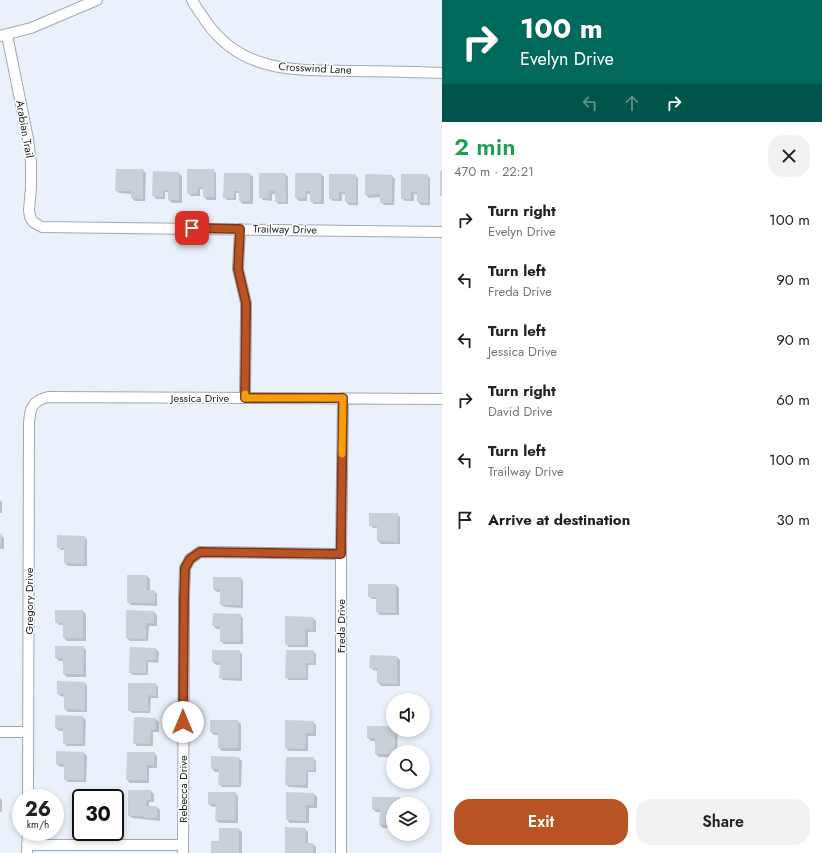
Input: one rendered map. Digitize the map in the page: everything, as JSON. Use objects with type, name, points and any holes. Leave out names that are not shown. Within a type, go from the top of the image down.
[{"type":"street","points":[[3,36],[31,28],[96,0]]},
{"type":"street","name":"Crosswind Lane","points":[[192,0],[214,32],[226,44],[246,56],[271,66],[298,70],[442,72]]},
{"type":"street","name":"Arabian Trail","points":[[3,36],[28,139],[31,187],[29,210],[30,217],[34,222]]},
{"type":"street","name":"Trailway Drive","points":[[34,222],[42,227],[442,232]]},
{"type":"street","points":[[240,229],[238,269],[246,303],[245,398]]},
{"type":"street","name":"Jessica Drive","points":[[33,405],[40,399],[48,397],[442,399]]},
{"type":"street","name":"Freda Drive","points":[[341,853],[341,554],[343,398]]},
{"type":"street","name":"Gregory Drive","points":[[28,789],[29,413],[33,405]]},
{"type":"street","name":"Rebecca Drive","points":[[183,849],[185,568],[190,559],[200,552],[341,554]]},
{"type":"street","points":[[0,732],[28,732]]},
{"type":"street","points":[[27,849],[183,849]]},
{"type":"building","points":[[116,169],[143,169],[143,199],[131,198],[131,191],[115,191]]},
{"type":"building","points":[[187,169],[214,169],[214,197],[203,197],[203,187],[198,187],[197,194],[187,194]]},
{"type":"building","points":[[153,171],[179,172],[179,200],[168,200],[168,190],[163,190],[163,197],[152,196]]},
{"type":"building","points":[[440,171],[442,171],[442,196],[440,196]]},
{"type":"building","points":[[224,173],[250,173],[250,201],[239,201],[239,191],[234,191],[234,198],[223,198]]},
{"type":"building","points":[[259,173],[285,173],[286,202],[275,202],[275,191],[269,191],[269,198],[259,198]]},
{"type":"building","points":[[295,173],[321,173],[321,202],[310,202],[310,191],[305,191],[305,198],[295,198]]},
{"type":"building","points":[[329,174],[356,174],[356,203],[345,202],[345,192],[339,192],[339,199],[329,199]]},
{"type":"building","points":[[365,174],[392,175],[392,203],[380,203],[380,194],[365,195]]},
{"type":"building","points":[[401,174],[428,174],[428,203],[417,202],[417,192],[411,192],[411,199],[401,199]]},
{"type":"building","points":[[369,513],[398,513],[397,542],[377,541],[377,526],[369,526]]},
{"type":"building","points":[[0,534],[2,534],[1,546],[0,546]]},
{"type":"building","points":[[57,535],[85,536],[84,564],[64,563],[64,548],[57,548]]},
{"type":"building","points":[[127,575],[147,575],[147,590],[155,590],[155,603],[127,603]]},
{"type":"building","points":[[213,577],[241,577],[241,605],[220,605],[220,589],[213,589]]},
{"type":"building","points":[[368,584],[396,584],[396,613],[376,612],[376,597],[368,597]]},
{"type":"building","points":[[55,610],[83,610],[83,638],[63,638],[63,623],[55,623]]},
{"type":"building","points":[[126,610],[154,611],[154,623],[146,623],[146,639],[126,638]]},
{"type":"building","points":[[213,613],[241,614],[240,642],[220,642],[220,626],[212,626]]},
{"type":"building","points":[[285,616],[313,617],[313,630],[305,629],[305,645],[285,645]]},
{"type":"building","points":[[55,646],[84,646],[83,674],[63,674],[63,658],[55,658]]},
{"type":"building","points":[[130,647],[156,648],[156,660],[146,660],[146,673],[129,673]]},
{"type":"building","points":[[212,650],[240,650],[240,678],[219,678],[220,662],[212,662]]},
{"type":"building","points":[[286,650],[314,650],[314,663],[306,663],[306,678],[285,678]]},
{"type":"building","points":[[370,655],[397,656],[397,684],[377,683],[377,668],[369,668]]},
{"type":"building","points":[[57,681],[85,682],[85,710],[64,709],[64,694],[57,694]]},
{"type":"building","points":[[128,683],[156,683],[156,696],[148,695],[148,711],[128,711]]},
{"type":"building","points":[[55,715],[83,716],[83,744],[63,744],[63,728],[55,728]]},
{"type":"building","points":[[134,717],[156,718],[156,729],[151,729],[150,744],[133,743]]},
{"type":"building","points":[[210,720],[238,720],[238,748],[218,748],[218,732],[210,732]]},
{"type":"building","points":[[285,720],[314,721],[313,733],[306,733],[305,749],[285,748]]},
{"type":"building","points":[[367,726],[386,726],[386,737],[395,737],[395,745],[386,745],[386,754],[375,754],[375,738],[367,738]]},
{"type":"building","points":[[56,751],[84,752],[84,780],[64,780],[64,764],[56,764]]},
{"type":"building","points":[[127,752],[155,752],[154,765],[147,765],[147,780],[126,780]]},
{"type":"building","points":[[211,756],[239,757],[239,785],[218,785],[219,769],[211,769]]},
{"type":"building","points":[[286,757],[314,757],[314,770],[306,770],[306,785],[285,785]]},
{"type":"building","points":[[128,790],[151,790],[151,800],[146,800],[146,806],[157,806],[157,818],[128,816]]},
{"type":"building","points":[[208,792],[236,792],[235,820],[215,820],[216,804],[208,804]]},
{"type":"building","points":[[286,792],[314,793],[314,805],[306,805],[306,821],[286,820]]},
{"type":"building","points":[[372,797],[386,797],[386,825],[379,825],[380,809],[372,809]]},
{"type":"building","points":[[285,827],[306,828],[305,843],[313,843],[313,853],[285,853]]},
{"type":"building","points":[[219,828],[239,828],[239,853],[211,853],[211,841],[219,841]]},
{"type":"slow traffic","points":[[245,394],[245,398],[343,398],[342,454]]},
{"type":"route","points":[[183,722],[185,568],[190,559],[200,552],[341,554],[343,398],[245,398],[246,303],[238,269],[240,229],[192,228]]}]
